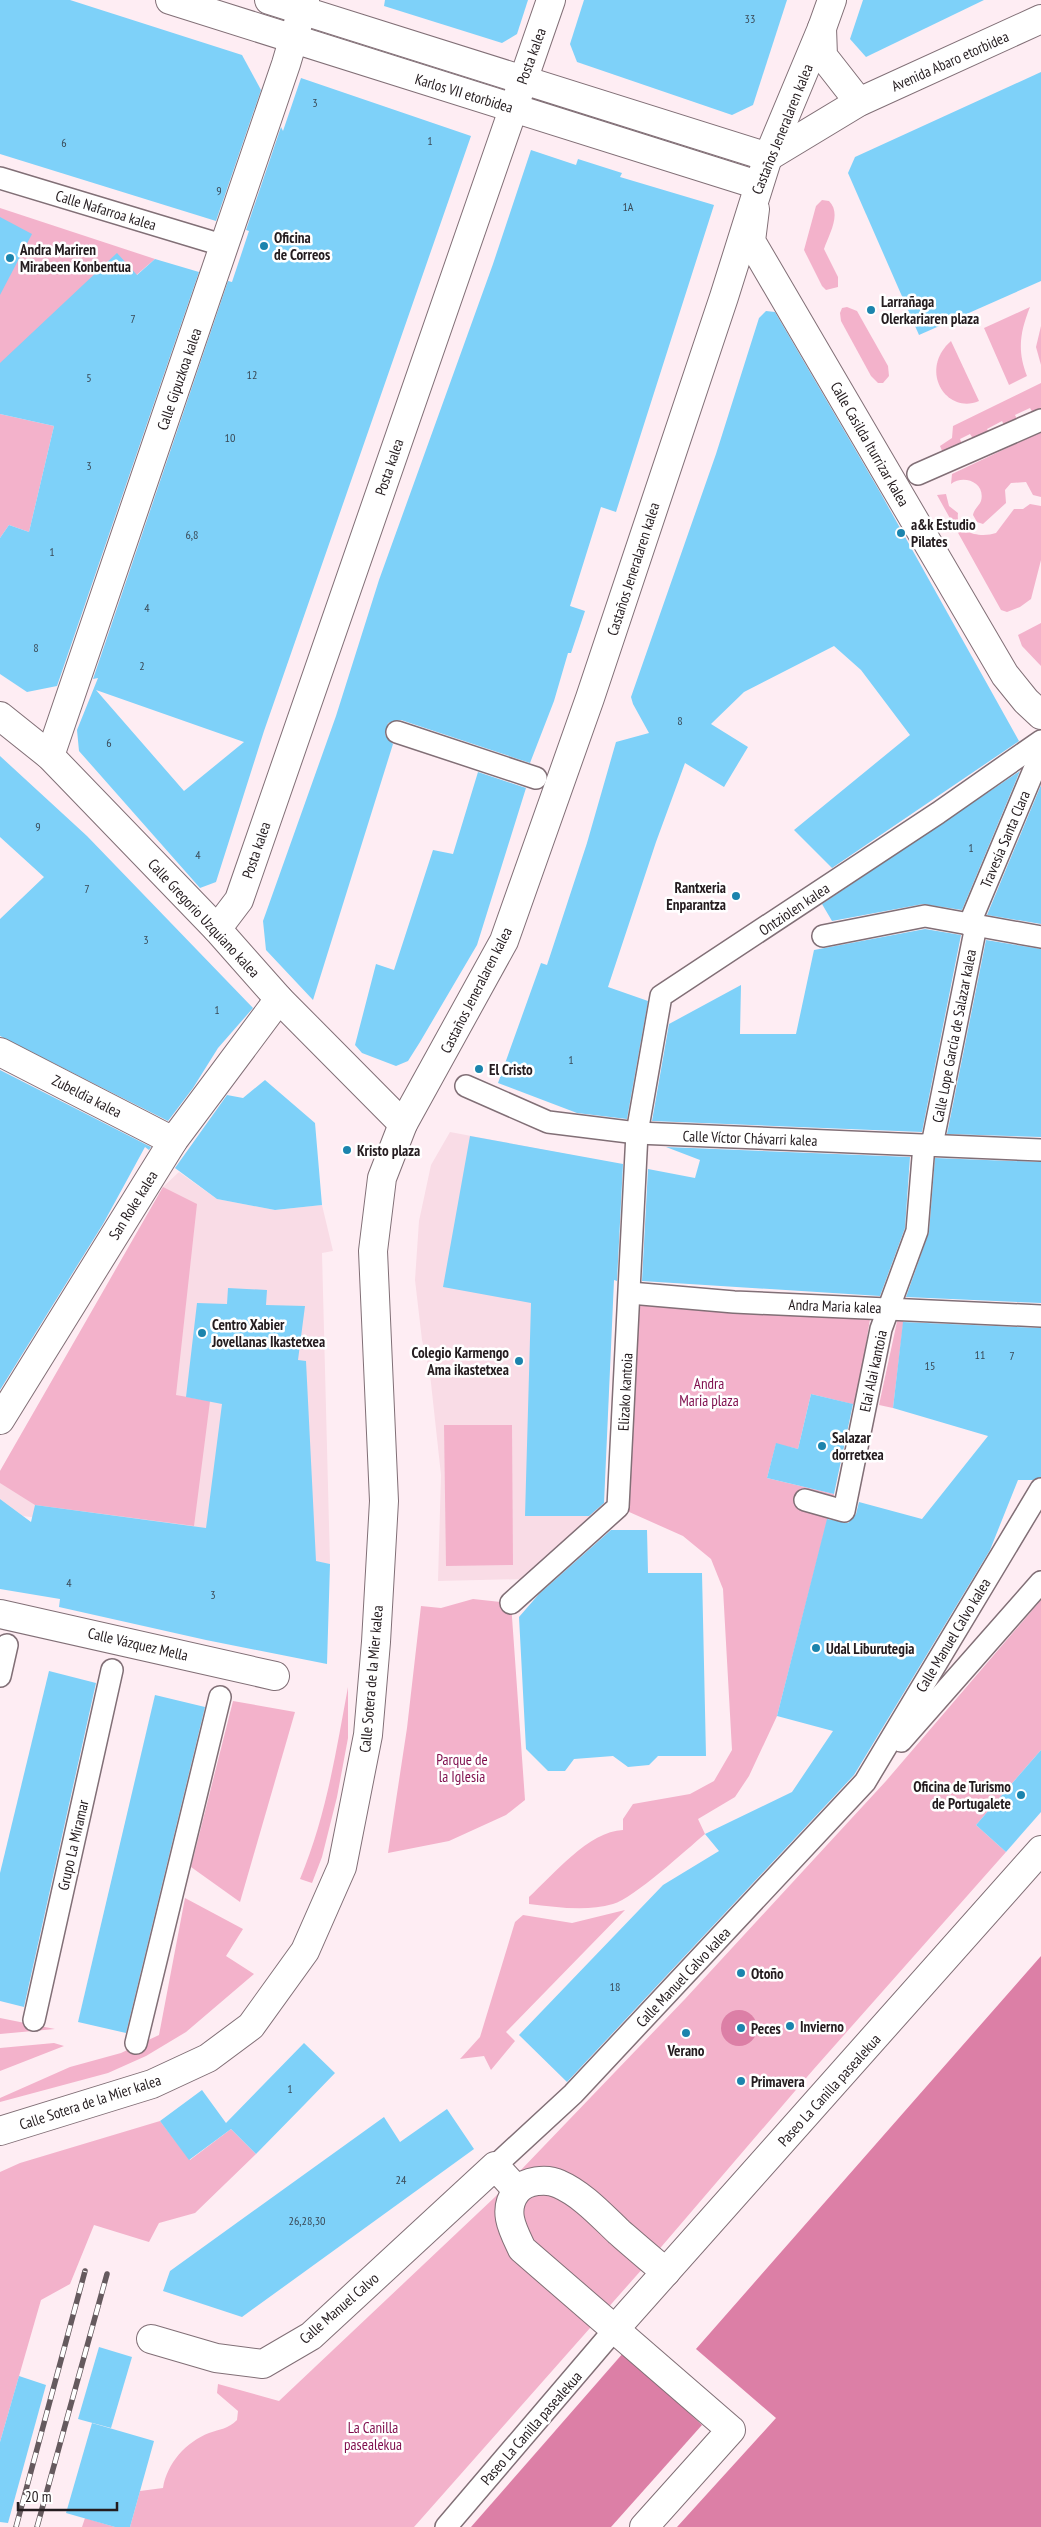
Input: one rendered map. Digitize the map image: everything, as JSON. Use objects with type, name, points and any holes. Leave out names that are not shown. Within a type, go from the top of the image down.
[{"type":"street","name":"Karlos VII etorbidea","points":[[170,0],[758,186]]},
{"type":"street","name":"Karlos VII etorbidea","points":[[269,0],[303,5],[523,80],[768,157]]},
{"type":"street","name":"Posta kalea","points":[[217,929],[239,900],[551,0]]},
{"type":"street","name":"Castaños Jeneralaren kalea","points":[[403,1124],[504,941],[596,679],[721,306],[768,157],[832,0]]},
{"type":"street","name":"Calle Gipuzkoa kalea","points":[[50,756],[303,5]]},
{"type":"street","name":"Avenida Abaro etorbidea","points":[[768,157],[859,102],[1041,19]]},
{"type":"street","points":[[822,28],[823,56],[859,102]]},
{"type":"street","name":"Avenida Abaro etorbidea","points":[[758,186],[859,102]]},
{"type":"street","name":"Calle Nafarroa kalea","points":[[0,178],[212,242]]},
{"type":"street","name":"Calle Casilda Iturrizar kalea","points":[[758,186],[751,240],[1005,675],[1026,701],[1041,714]]},
{"type":"street","points":[[918,474],[1041,420]]},
{"type":"street","name":"Calle Gregorio Uzquiano kalea","points":[[0,716],[50,756],[217,929],[279,999],[403,1124]]},
{"type":"street","points":[[397,732],[536,778]]},
{"type":"street","name":"Ontziolen kalea","points":[[637,1133],[661,996],[938,813],[1041,742]]},
{"type":"street","name":"Travesía Santa Clara","points":[[972,925],[1041,753]]},
{"type":"street","points":[[823,936],[925,916],[1041,937]]},
{"type":"street","name":"Calle Lope García de Salazar kalea","points":[[928,1145],[972,925]]},
{"type":"street","name":"San Roke kalea","points":[[0,1420],[173,1141],[279,999]]},
{"type":"street","name":"Zubeldia kalea","points":[[0,1052],[173,1141]]},
{"type":"street","name":"Calle Víctor Chávarri kalea","points":[[466,1086],[548,1122],[637,1133],[1041,1150]]},
{"type":"street","name":"Calle Sotera de la Mier kalea","points":[[0,2131],[152,2084],[208,2058],[251,2026],[306,1951],[342,1867],[368,1735],[384,1501],[373,1252],[382,1178],[403,1124]]},
{"type":"street","name":"Elizako kantoia","points":[[511,1603],[618,1507],[637,1133]]},
{"type":"street","name":"Elai Alai kantoia","points":[[805,1500],[844,1511],[887,1308],[896,1290],[916,1231],[928,1145]]},
{"type":"street","name":"Andra Maria kalea","points":[[630,1293],[734,1302],[1041,1316]]},
{"type":"street","name":"Calle Manuel Calvo kalea","points":[[865,1782],[1041,1489]]},
{"type":"street","name":"Calle Manuel Calvo kalea","points":[[496,2166],[573,2094],[865,1782],[1041,1582]]},
{"type":"street","name":"Calle Vázquez Mella","points":[[0,1614],[275,1676]]},
{"type":"street","points":[[0,1676],[7,1645]]},
{"type":"street","name":"Grupo La Miramar","points":[[34,2020],[112,1670]]},
{"type":"street","points":[[136,2043],[220,1697]]},
{"type":"street","name":"Paseo La Canilla pasealekua","points":[[446,2527],[615,2329],[1041,1850]]},
{"type":"street","points":[[496,2166],[517,2190]]},
{"type":"street","name":"Calle Manuel Calvo","points":[[151,2339],[216,2358],[263,2364],[311,2336],[496,2166]]},
{"type":"street","points":[[644,2527],[731,2430],[522,2249],[509,2220],[512,2200],[517,2190],[544,2180],[558,2183],[588,2203],[666,2272]]},
{"type":"shaded area","name":"Colegio Karmengo Ama ikastetxea","points":[[450,1132],[619,1164],[603,1516],[526,1579],[438,1581],[441,1475],[430,1374],[422,1340],[415,1280],[419,1221],[431,1165]]},
{"type":"shaded area","name":"Centro Xabier Jovellanas Ikastetxea","points":[[179,1172],[217,1199],[275,1210],[322,1205],[333,1251],[322,1253],[330,1564],[112,1528],[23,1516],[0,1499],[0,1471],[163,1187]]},
{"type":"shaded area","points":[[1041,1956],[1041,2527],[677,2527],[776,2418],[696,2349]]},
{"type":"shaded area","points":[[739,2010],[751,2016],[757,2028],[751,2040],[739,2046],[727,2040],[721,2028],[727,2016]]},
{"type":"shaded area","points":[[624,2352],[702,2425],[611,2527],[471,2527]]},
{"type":"green space","points":[[822,200],[829,201],[833,206],[833,224],[824,249],[838,277],[838,287],[826,290],[822,286],[804,250],[816,206]]},
{"type":"green space","points":[[0,208],[155,259],[0,392]]},
{"type":"green space","points":[[847,307],[857,311],[888,366],[889,376],[883,383],[878,383],[871,376],[841,321],[840,313],[842,308]]},
{"type":"green space","points":[[1030,307],[1021,342],[1022,358],[1027,376],[1009,385],[984,328]]},
{"type":"green space","points":[[1041,326],[1041,365],[1036,347]]},
{"type":"green space","points":[[951,341],[979,401],[967,404],[956,402],[947,396],[940,387],[937,365],[941,352]]},
{"type":"green space","points":[[1041,383],[1041,411],[1034,415],[1030,408],[1015,415],[1018,421],[1005,427],[1002,421],[987,429],[989,433],[974,440],[970,434],[960,439],[962,444],[943,453],[940,446],[952,438],[953,426]]},
{"type":"green space","points":[[0,414],[54,426],[29,532],[9,525],[0,538]]},
{"type":"green space","points":[[1041,432],[1041,497],[1033,495],[1026,482],[1011,483],[1005,490],[1006,503],[983,524],[977,522],[973,515],[981,501],[980,489],[968,480],[956,481],[951,484],[952,474]]},
{"type":"green space","points":[[946,494],[949,506],[958,513],[958,520],[961,526],[970,533],[983,535],[996,533],[1014,509],[1023,509],[1030,504],[1041,506],[1041,560],[1031,599],[1020,607],[1007,612],[1001,610],[937,495]]},
{"type":"green space","points":[[1041,623],[1041,666],[1022,646],[1018,635]]},
{"type":"green space","points":[[163,1187],[197,1204],[176,1395],[210,1401],[194,1526],[35,1505],[0,1483],[0,1471]]},
{"type":"green space","name":"Andra Maria plaza","points":[[630,1300],[870,1319],[856,1405],[811,1394],[798,1449],[776,1444],[767,1478],[834,1494],[777,1716],[749,1776],[735,1797],[698,1819],[705,1834],[660,1873],[622,1900],[613,1904],[592,1908],[529,1904],[529,1897],[572,1856],[597,1838],[610,1832],[623,1830],[623,1819],[633,1804],[690,1794],[714,1781],[732,1750],[723,1589],[711,1559],[683,1536],[618,1507]]},
{"type":"green space","points":[[898,1317],[904,1317],[893,1408],[879,1405]]},
{"type":"green space","points":[[444,1425],[512,1425],[513,1565],[446,1566]]},
{"type":"green space","name":"Parque de la Iglesia","points":[[473,1599],[511,1603],[525,1800],[506,1815],[449,1841],[388,1853],[407,1728],[421,1606],[441,1608]]},
{"type":"green space","name":"La Canilla pasealekua","points":[[1041,1600],[1041,1750],[976,1825],[1006,1852],[414,2527],[130,2527],[140,2491],[163,2488],[173,2462],[185,2448],[201,2437],[227,2427],[237,2420],[238,2411],[217,2393],[218,2384],[279,2401],[495,2197],[685,1999],[886,1781]]},
{"type":"green space","points":[[348,1687],[348,1738],[337,1797],[322,1857],[312,1883],[300,1879],[317,1832],[323,1808]]},
{"type":"green space","points":[[233,1701],[295,1712],[240,1902],[191,1867]]},
{"type":"green space","points":[[185,1898],[243,1929],[226,1956],[254,1974],[186,2032],[146,2056],[108,2073],[0,2102],[0,2098],[70,2067],[121,2053],[159,2035]]},
{"type":"green space","points":[[625,1910],[506,2032],[515,2041],[491,2070],[484,2056],[460,2059],[480,2037],[515,1922],[523,1915],[572,1923]]},
{"type":"green space","points":[[0,2018],[55,2029],[0,2034]]},
{"type":"green space","points":[[54,2043],[64,2046],[0,2071],[0,2048]]},
{"type":"green space","points":[[160,2121],[190,2160],[231,2129],[256,2154],[195,2213],[159,2223],[149,2242],[94,2225],[70,2284],[41,2300],[0,2442],[0,2172],[20,2163]]},
{"type":"green space","points":[[85,2518],[115,2527],[82,2527]]},
{"type":"building","points":[[0,0],[70,0],[242,55],[261,90],[216,221],[0,154]]},
{"type":"building","points":[[385,0],[528,0],[517,34],[502,43],[384,6]]},
{"type":"building","points":[[584,0],[787,0],[753,105],[732,115],[577,62],[570,44]]},
{"type":"building","points":[[863,0],[984,0],[866,57],[850,39]]},
{"type":"building","points":[[1041,72],[1041,281],[919,335],[848,173],[855,157]]},
{"type":"building","points":[[301,78],[471,136],[264,731],[216,882],[200,888],[79,751],[77,730],[98,678],[93,679],[228,281],[232,282],[249,231],[246,230],[281,127],[283,131]],"holes":[[[96,690],[244,742],[184,791]]]},
{"type":"building","points":[[531,150],[576,165],[578,159],[622,173],[620,177],[714,205],[616,512],[601,507],[570,606],[585,611],[571,653],[568,653],[554,701],[530,763],[401,720],[388,723],[385,735],[393,744],[313,1000],[266,950],[263,921],[336,716],[379,580],[493,264]]},
{"type":"building","name":"Andra Mariren Mirabeen Konbentua","points":[[0,217],[32,234],[0,295]]},
{"type":"building","points":[[117,253],[137,275],[155,259],[199,272],[57,686],[27,692],[0,674],[0,538],[9,525],[29,532],[54,426],[0,414],[0,363]]},
{"type":"building","points":[[766,311],[775,312],[880,492],[1019,741],[832,868],[794,830],[910,735],[861,670],[834,646],[744,692],[711,724],[748,747],[724,787],[685,763],[656,842],[608,987],[648,1001],[627,1119],[577,1113],[498,1083],[541,963],[547,965],[587,843],[616,742],[649,733],[631,697],[716,454],[759,318]]},
{"type":"building","points":[[0,756],[87,836],[253,1008],[218,1048],[193,1088],[168,1121],[0,1036],[0,919],[44,877],[0,837]]},
{"type":"building","points":[[1020,771],[962,910],[923,904],[832,921],[822,904]]},
{"type":"building","points":[[478,772],[526,788],[477,945],[408,1061],[396,1066],[362,1053],[355,1045],[376,964],[394,970],[433,850],[453,854]]},
{"type":"building","points":[[1041,785],[1041,924],[987,915]]},
{"type":"building","points":[[925,929],[961,935],[922,1132],[652,1121],[669,1024],[741,985],[740,1034],[796,1034],[814,950]]},
{"type":"building","points":[[986,940],[1041,949],[1041,1137],[947,1134]]},
{"type":"building","points":[[0,1070],[151,1147],[149,1150],[145,1147],[103,1224],[0,1390]]},
{"type":"building","points":[[265,1080],[315,1123],[322,1205],[275,1210],[217,1199],[175,1168],[227,1095],[243,1098]]},
{"type":"building","points":[[470,1136],[623,1164],[617,1281],[614,1280],[604,1503],[589,1516],[525,1516],[531,1303],[443,1287]]},
{"type":"building","points":[[666,1147],[910,1157],[905,1228],[880,1296],[642,1281],[648,1169],[695,1178],[700,1160]]},
{"type":"building","points":[[935,1158],[1041,1162],[1041,1303],[906,1297],[929,1232]]},
{"type":"building","points":[[228,1288],[267,1290],[266,1305],[305,1306],[298,1360],[306,1361],[316,1561],[330,1564],[327,1664],[206,1640],[59,1607],[60,1599],[0,1589],[0,1499],[31,1522],[35,1505],[206,1528],[222,1404],[186,1397],[197,1303],[227,1304]]},
{"type":"building","points":[[903,1322],[1041,1328],[1041,1477],[1033,1480],[1018,1480],[990,1550],[854,1775],[567,2082],[519,2035],[663,1885],[719,1851],[705,1834],[792,1792],[833,1731],[777,1716],[827,1519],[848,1523],[856,1514],[859,1502],[922,1519],[988,1436],[893,1408]]},
{"type":"building","name":"Salazar dorretxea","points":[[811,1394],[853,1404],[834,1494],[767,1478],[776,1443],[798,1449]]},
{"type":"building","points":[[611,1530],[647,1530],[648,1573],[702,1573],[706,1756],[658,1756],[649,1765],[628,1767],[613,1756],[574,1759],[565,1771],[548,1771],[526,1749],[519,1617],[539,1594]]},
{"type":"building","points":[[49,1671],[96,1683],[24,2007],[0,2001],[0,1873]]},
{"type":"building","points":[[155,1695],[205,1707],[126,2033],[78,2022]]},
{"type":"building","name":"Oficina de Turismo de Portugalete","points":[[1041,1750],[1041,1812],[1006,1852],[976,1825]]},
{"type":"building","points":[[304,2043],[335,2073],[256,2154],[231,2129],[189,2160],[160,2121],[202,2090],[226,2123]]},
{"type":"building","points":[[447,2109],[474,2149],[242,2317],[163,2291],[170,2271],[384,2117],[400,2142]]},
{"type":"building","points":[[99,2347],[132,2357],[111,2428],[78,2419]]},
{"type":"building","points":[[19,2376],[46,2385],[8,2523],[0,2522],[0,2442]]},
{"type":"building","points":[[92,2423],[154,2441],[130,2527],[115,2527],[66,2513]]},
{"type":"railway","points":[[16,2527],[85,2271]]},
{"type":"railway","points":[[37,2527],[107,2274]]},
{"type":"place","name":"Oficina de Correos","points":[[264,246]]},
{"type":"place","name":"Andra Mariren Mirabeen Konbentua","points":[[10,258]]},
{"type":"place","name":"Larrañaga Olerkariaren plaza","points":[[871,310]]},
{"type":"place","name":"a&k Estudio Pilates","points":[[901,533]]},
{"type":"place","name":"Rantxeria Enparantza","points":[[736,896]]},
{"type":"place","name":"El Cristo","points":[[479,1069]]},
{"type":"place","name":"Kristo plaza","points":[[347,1150]]},
{"type":"place","name":"Centro Xabier Jovellanas Ikastetxea","points":[[202,1333]]},
{"type":"place","name":"Colegio Karmengo Ama ikastetxea","points":[[519,1361]]},
{"type":"place","name":"Salazar dorretxea","points":[[822,1446]]},
{"type":"place","name":"Udal Liburutegia","points":[[816,1648]]},
{"type":"place","name":"Oficina de Turismo de Portugalete","points":[[1021,1795]]},
{"type":"place","name":"Otoño","points":[[741,1973]]},
{"type":"place","name":"Invierno","points":[[790,2026]]},
{"type":"place","name":"Peces","points":[[741,2028]]},
{"type":"place","name":"Verano","points":[[686,2033]]},
{"type":"place","name":"Primavera","points":[[741,2081]]}]
